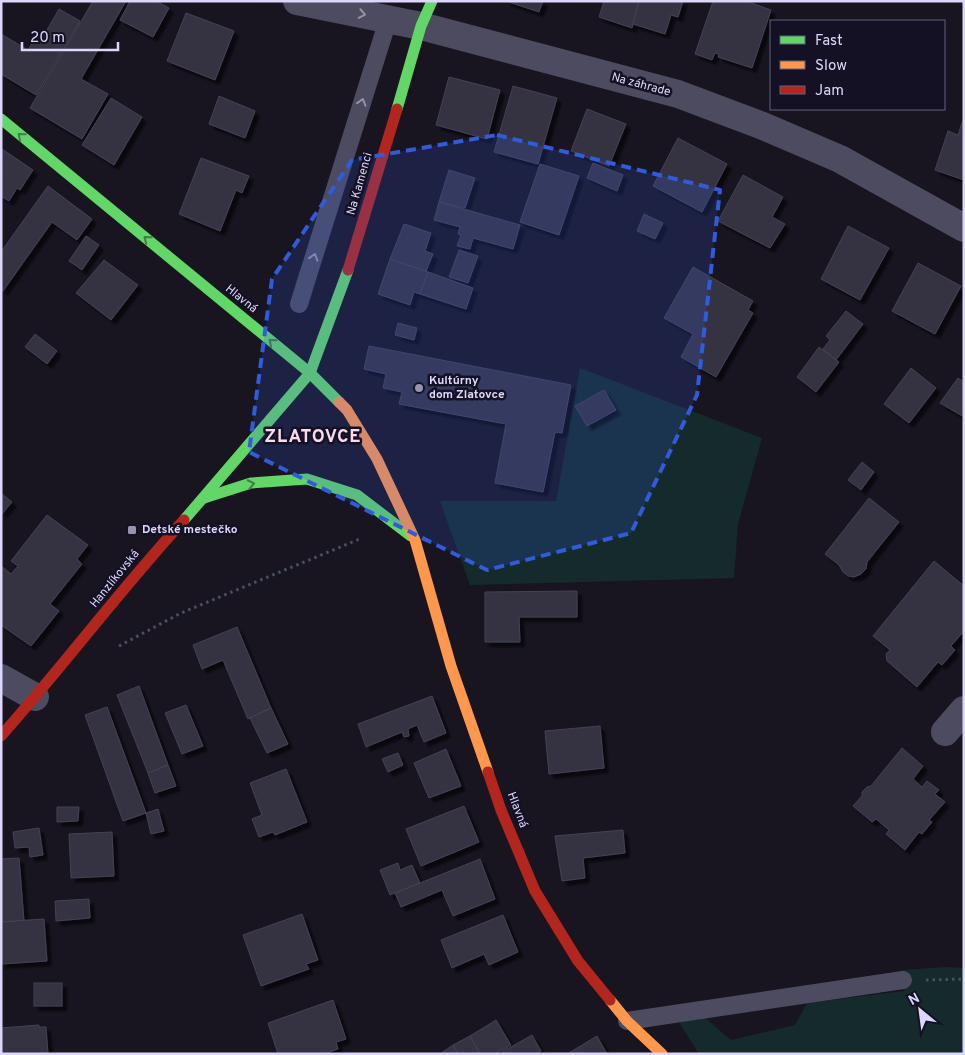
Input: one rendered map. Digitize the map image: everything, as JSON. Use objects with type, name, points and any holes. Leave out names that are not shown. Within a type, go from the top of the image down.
[{"type":"street","name":"Na záhrade","points":[[297,1],[421,26],[678,94],[840,159],[964,228]]},
{"type":"street","name":"Na Kamenci","points":[[310,373],[354,253],[421,26],[432,1]]},
{"type":"street","name":"Hlavná","points":[[1,120],[310,373],[347,410],[377,459],[415,540],[451,666],[501,810],[535,890],[578,961],[627,1021],[662,1054]]},
{"type":"street","name":"Hanzlíkovská","points":[[1,736],[153,554],[204,498],[310,373]]},
{"type":"street","points":[[204,498],[251,483],[307,479],[357,495],[415,540]]},
{"type":"street","points":[[1,678],[34,697]]},
{"type":"street","points":[[945,732],[964,710]]},
{"type":"lane","points":[[299,304],[388,20]]},
{"type":"lane","points":[[627,1021],[903,980]]},
{"type":"path","points":[[114,649],[181,613],[361,538],[415,540]]},
{"type":"path","points":[[903,980],[964,979]]},
{"type":"highlighted area","points":[[497,135],[720,190],[697,395],[631,533],[487,570],[249,452],[272,279],[352,160]]},
{"type":"green space","points":[[580,368],[762,438],[738,524],[734,578],[470,585],[440,501],[556,501]]},
{"type":"green space","points":[[946,967],[964,968],[964,1054],[699,1054],[677,1019],[703,1016],[731,1040],[795,1025],[807,1003],[904,991],[902,970]]},
{"type":"building","points":[[93,1],[126,1],[81,79],[108,94],[82,139],[30,108]]},
{"type":"building","points":[[130,1],[156,1],[169,8],[153,37],[120,20]]},
{"type":"building","points":[[506,1],[543,1],[539,12]]},
{"type":"building","points":[[604,1],[639,1],[632,28],[599,17]]},
{"type":"building","points":[[639,1],[683,1],[678,17],[671,15],[665,34],[633,24]]},
{"type":"building","points":[[713,1],[746,1],[771,10],[752,68],[718,57],[719,54],[715,53],[712,60],[695,54]]},
{"type":"building","points":[[59,9],[80,21],[36,95],[1,74],[1,34],[28,50],[38,34],[43,37]]},
{"type":"building","points":[[186,13],[234,31],[215,80],[167,61]]},
{"type":"building","points":[[449,77],[500,90],[487,139],[436,125]]},
{"type":"building","points":[[513,86],[557,98],[538,164],[494,152]]},
{"type":"building","points":[[219,96],[255,111],[245,138],[209,124]]},
{"type":"building","points":[[111,98],[142,117],[114,165],[82,145]]},
{"type":"building","points":[[587,109],[626,124],[609,166],[571,151]]},
{"type":"building","points":[[963,120],[964,180],[935,170],[948,131],[958,135]]},
{"type":"building","points":[[678,138],[727,164],[702,212],[653,186]]},
{"type":"building","points":[[2,149],[33,170],[20,190],[17,188],[9,201],[1,196]]},
{"type":"building","points":[[201,158],[249,176],[242,193],[236,190],[220,231],[179,214]]},
{"type":"building","points":[[593,163],[623,175],[617,191],[587,178]]},
{"type":"building","points":[[540,164],[579,176],[559,235],[520,222]]},
{"type":"building","points":[[449,170],[475,178],[465,208],[439,202]]},
{"type":"building","points":[[743,175],[783,197],[772,217],[785,224],[770,248],[718,221]]},
{"type":"building","points":[[48,186],[92,219],[77,240],[52,222],[3,291],[1,290],[1,252]]},
{"type":"building","points":[[439,202],[520,225],[513,249],[473,238],[470,249],[457,246],[461,235],[458,234],[460,227],[434,220]]},
{"type":"building","points":[[644,214],[663,223],[655,239],[637,231]]},
{"type":"building","points":[[404,224],[431,233],[425,251],[433,254],[426,271],[390,259]]},
{"type":"building","points":[[848,226],[889,248],[860,300],[821,279]]},
{"type":"building","points":[[86,236],[99,245],[82,270],[69,261]]},
{"type":"building","points":[[459,250],[478,256],[468,283],[449,277]]},
{"type":"building","points":[[390,259],[428,272],[420,294],[414,292],[410,305],[378,294]]},
{"type":"building","points":[[104,260],[138,285],[111,320],[76,293]]},
{"type":"building","points":[[918,263],[961,286],[935,334],[892,311]]},
{"type":"building","points":[[693,267],[753,301],[748,310],[753,313],[716,377],[681,357],[693,334],[664,318]]},
{"type":"building","points":[[428,272],[473,288],[466,309],[420,294]]},
{"type":"building","points":[[846,311],[863,324],[836,360],[823,349],[830,340],[826,336]]},
{"type":"building","points":[[398,323],[417,328],[414,340],[395,335]]},
{"type":"building","points":[[35,334],[57,351],[47,364],[25,347]]},
{"type":"building","points":[[369,346],[571,385],[562,433],[555,432],[543,492],[495,483],[506,424],[399,404],[402,392],[383,388],[386,374],[364,369]]},
{"type":"building","points":[[819,347],[839,362],[816,392],[797,377]]},
{"type":"building","points":[[911,368],[936,388],[909,423],[884,404]]},
{"type":"building","points":[[958,378],[964,382],[964,417],[940,403]]},
{"type":"building","points":[[604,390],[616,410],[587,426],[575,406]]},
{"type":"building","points":[[862,462],[874,472],[861,490],[848,480]]},
{"type":"building","points":[[1,493],[12,502],[1,515]]},
{"type":"building","points":[[869,498],[899,522],[867,562],[866,569],[854,577],[848,576],[839,565],[825,554]]},
{"type":"building","points":[[47,515],[88,545],[77,559],[82,564],[50,604],[59,611],[31,646],[1,625],[1,566],[11,574],[18,566],[11,561]]},
{"type":"building","points":[[934,561],[964,586],[964,631],[951,646],[955,650],[942,665],[938,662],[917,687],[887,661],[886,654],[890,650],[873,636]]},
{"type":"building","points":[[577,591],[577,617],[519,617],[520,642],[485,642],[485,592]]},
{"type":"building","points":[[237,627],[271,708],[248,719],[223,660],[202,669],[193,645]]},
{"type":"building","points":[[139,686],[168,765],[148,773],[117,695]]},
{"type":"building","points":[[432,696],[446,733],[424,742],[417,725],[408,729],[409,736],[404,737],[402,732],[366,747],[358,724]]},
{"type":"building","points":[[186,705],[203,746],[182,754],[165,713]]},
{"type":"building","points":[[107,707],[146,813],[123,821],[85,715]]},
{"type":"building","points":[[271,708],[288,744],[267,753],[250,718]]},
{"type":"building","points":[[600,726],[604,768],[549,774],[545,731]]},
{"type":"building","points":[[902,748],[923,766],[913,779],[922,787],[927,781],[939,790],[935,794],[945,802],[929,820],[932,822],[922,834],[919,832],[905,850],[886,834],[889,830],[876,819],[872,822],[853,806],[862,796],[862,792],[871,786]]},
{"type":"building","points":[[446,749],[461,786],[429,798],[414,763]]},
{"type":"building","points":[[398,753],[403,765],[388,772],[382,759]]},
{"type":"building","points":[[168,765],[176,786],[155,793],[148,773]]},
{"type":"building","points":[[286,769],[307,822],[275,835],[273,832],[259,837],[252,819],[262,815],[250,783]]},
{"type":"building","points":[[464,806],[479,842],[421,866],[406,829]]},
{"type":"building","points":[[57,807],[79,807],[78,821],[57,822]]},
{"type":"building","points":[[158,809],[164,831],[151,834],[146,813]]},
{"type":"building","points":[[39,828],[43,855],[30,857],[29,847],[15,848],[13,832]]},
{"type":"building","points":[[623,830],[625,853],[583,858],[585,878],[562,881],[555,836]]},
{"type":"building","points":[[112,832],[114,876],[71,878],[69,834]]},
{"type":"building","points":[[19,858],[24,921],[1,922],[1,859]]},
{"type":"building","points":[[480,859],[495,899],[453,916],[442,890],[401,907],[395,893]]},
{"type":"building","points":[[398,863],[400,870],[412,865],[420,883],[390,895],[380,870]]},
{"type":"building","points":[[89,899],[90,918],[56,921],[55,901]]},
{"type":"building","points":[[302,914],[318,960],[306,964],[309,969],[261,986],[243,935]]},
{"type":"building","points":[[503,915],[518,952],[489,965],[484,954],[452,968],[441,940]]},
{"type":"building","points":[[44,919],[47,961],[1,964],[1,922]]},
{"type":"building","points":[[34,983],[62,983],[62,1006],[34,1006]]},
{"type":"building","points":[[333,1000],[346,1039],[336,1042],[338,1049],[323,1054],[278,1054],[268,1023]]},
{"type":"building","points":[[496,1020],[511,1045],[496,1054],[480,1054],[470,1036]]},
{"type":"building","points":[[39,1025],[39,1027],[46,1027],[48,1054],[1,1054],[1,1028]]},
{"type":"building","points":[[532,1035],[541,1051],[537,1054],[503,1054],[502,1052]]},
{"type":"building","points":[[470,1036],[480,1054],[458,1054],[453,1045]]},
{"type":"building","points":[[597,1036],[607,1054],[567,1054]]},
{"type":"building","points":[[453,1045],[458,1054],[440,1054]]},
{"type":"traffic: fast","points":[[397,109],[421,26],[432,1]]},
{"type":"traffic: fast","points":[[1,119],[310,373],[339,402]]},
{"type":"traffic: fast","points":[[184,520],[310,373],[348,270]]},
{"type":"traffic: fast","points":[[204,498],[251,483],[307,479],[357,495],[411,536]]},
{"type":"traffic: slow","points":[[339,402],[347,410],[377,459],[415,540],[451,666],[488,772]]},
{"type":"traffic: slow","points":[[610,1000],[627,1021],[662,1054]]},
{"type":"traffic: jam","points":[[348,270],[397,109]]},
{"type":"traffic: jam","points":[[1,736],[137,573],[184,520]]},
{"type":"traffic: jam","points":[[488,772],[501,810],[535,891],[578,961],[610,1000]]},
{"type":"place","name":"Kultúrny dom Zlatovce","points":[[419,388]]},
{"type":"place","name":"Detské mestečko","points":[[132,530]]},
{"type":"district","name":"ZLATOVCE","points":[[313,437]]}]
